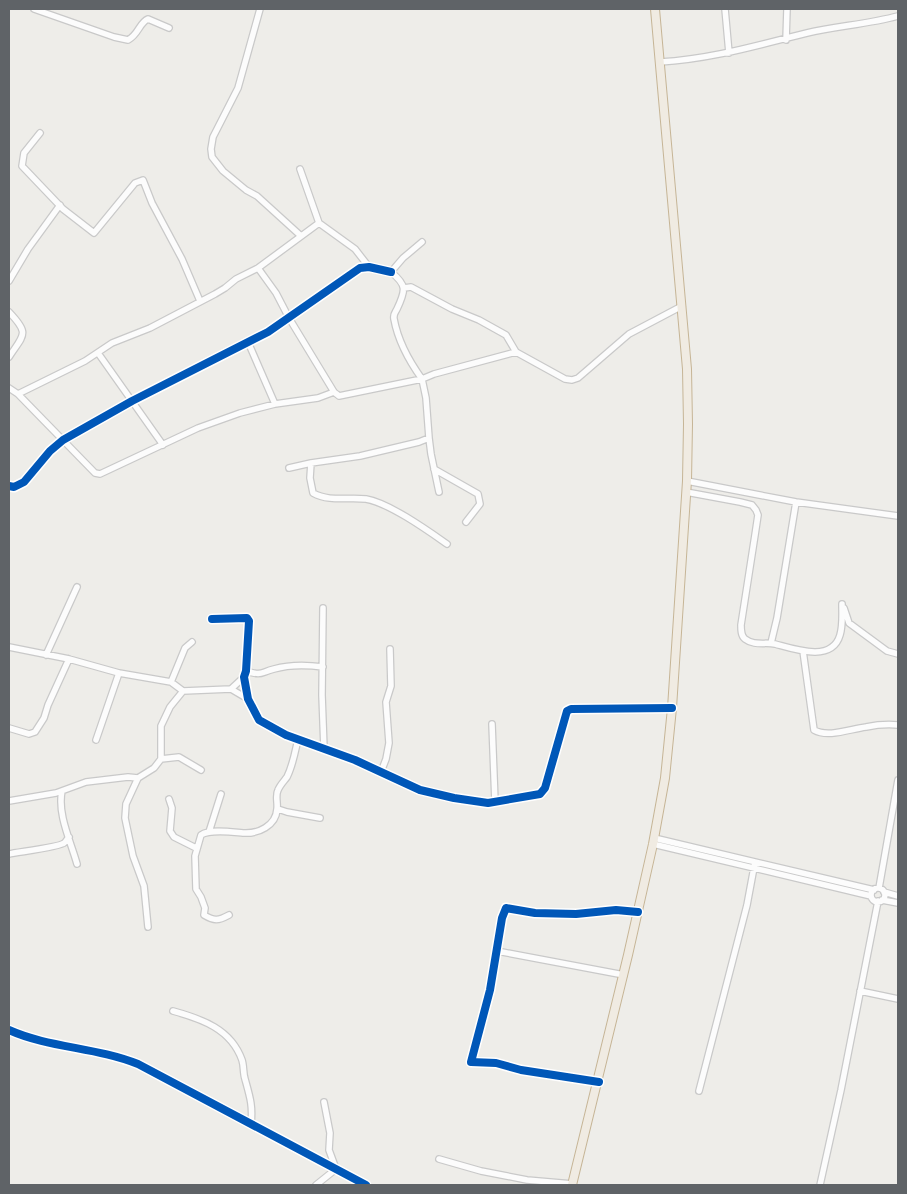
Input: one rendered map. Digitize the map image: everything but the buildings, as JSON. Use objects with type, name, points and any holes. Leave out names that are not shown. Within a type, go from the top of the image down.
[{"type":"highway","points":[[572,1184],[599,1082],[654,841],[665,778],[672,708],[687,481],[687,370],[655,9]]},
{"type":"street","points":[[34,9],[114,37],[128,40],[134,37],[142,23],[148,19],[169,28]]},
{"type":"street","points":[[260,9],[238,88],[213,137],[212,157],[223,171],[246,190],[257,196],[301,236]]},
{"type":"street","points":[[725,9],[729,53]]},
{"type":"street","points":[[786,40],[787,9]]},
{"type":"street","points":[[660,62],[688,60],[729,53],[808,33],[898,16]]},
{"type":"street","points":[[40,133],[24,153],[22,166],[60,205],[94,233],[135,183],[143,180],[152,203],[182,259],[200,301]]},
{"type":"street","points":[[300,169],[319,223],[355,249],[369,267]]},
{"type":"street","points":[[9,281],[32,242],[60,205]]},
{"type":"street","points":[[18,394],[112,343],[150,328],[226,288],[236,279],[258,268],[319,223]]},
{"type":"street","points":[[391,272],[403,258],[422,242]]},
{"type":"street","points":[[9,486],[14,487],[24,482],[50,451],[63,440],[132,401],[268,332],[360,268],[369,267],[391,272],[402,281],[404,288],[394,318],[406,354],[422,379],[434,469],[439,492]]},
{"type":"street","points":[[258,268],[276,293],[334,392],[339,396],[422,379],[516,352]]},
{"type":"street","points":[[404,288],[411,287],[452,310],[479,320],[501,332],[506,335],[516,352],[565,379],[572,380],[578,378],[629,334],[682,306]]},
{"type":"street","points":[[9,312],[21,325],[23,332],[23,336],[9,357]]},
{"type":"street","points":[[248,342],[276,404]]},
{"type":"street","points":[[98,352],[164,445]]},
{"type":"street","points":[[9,388],[18,394],[95,473],[100,474],[198,428],[240,413],[334,392]]},
{"type":"street","points":[[289,468],[360,456],[430,438]]},
{"type":"street","points":[[311,463],[312,493],[320,497],[366,500],[381,504],[447,544]]},
{"type":"street","points":[[434,469],[478,494],[480,504],[466,522]]},
{"type":"street","points":[[687,481],[796,502],[898,516]]},
{"type":"street","points":[[686,492],[752,505],[758,515],[741,630],[742,636],[750,642],[771,643],[803,650],[826,650],[838,640],[841,629],[842,604],[849,623],[887,651],[898,654]]},
{"type":"street","points":[[771,643],[777,618],[796,502]]},
{"type":"street","points":[[46,655],[76,587]]},
{"type":"street","points":[[323,608],[324,749]]},
{"type":"street","points":[[212,619],[247,618],[249,627],[245,674],[248,699],[263,724],[420,790],[454,798],[488,803],[542,792],[545,788],[567,711],[571,708],[672,708]]},
{"type":"street","points":[[171,682],[186,648],[192,642]]},
{"type":"street","points":[[9,647],[69,659],[119,673],[171,682],[183,691],[231,689],[248,699]]},
{"type":"street","points":[[381,772],[389,743],[386,702],[391,686],[390,649]]},
{"type":"street","points":[[803,650],[814,730],[818,733],[826,733],[875,726],[898,725]]},
{"type":"street","points":[[9,728],[29,734],[35,732],[44,718],[69,659]]},
{"type":"street","points":[[231,689],[245,674],[265,674],[273,669],[323,667]]},
{"type":"street","points":[[96,740],[119,673]]},
{"type":"street","points":[[148,927],[144,886],[133,856],[126,818],[126,804],[138,778],[154,768],[161,759],[161,726],[170,707],[183,691]]},
{"type":"street","points":[[492,724],[495,802]]},
{"type":"street","points":[[229,916],[212,920],[204,915],[205,908],[196,889],[195,856],[201,835],[209,832],[245,833],[262,830],[274,820],[278,809],[276,800],[278,790],[287,776],[298,739]]},
{"type":"street","points":[[161,759],[179,757],[202,770]]},
{"type":"street","points":[[9,801],[62,791],[86,782],[128,777],[138,778]]},
{"type":"street","points":[[898,780],[877,891],[873,899],[898,904]]},
{"type":"street","points":[[62,791],[60,800],[77,864]]},
{"type":"street","points":[[209,832],[221,794]]},
{"type":"street","points":[[169,799],[172,808],[170,832],[174,837],[196,848]]},
{"type":"street","points":[[278,809],[320,818]]},
{"type":"street","points":[[9,854],[30,849],[59,846],[69,837]]},
{"type":"street","points":[[654,841],[898,896]]},
{"type":"street","points":[[699,1091],[747,905],[754,865]]},
{"type":"street","points":[[820,1185],[880,900],[885,896],[877,891]]},
{"type":"street","points":[[599,1082],[521,1070],[496,1063],[471,1062],[481,1029],[502,918],[506,908],[535,913],[576,914],[616,910],[638,912]]},
{"type":"street","points":[[497,951],[624,976]]},
{"type":"street","points":[[860,991],[898,999]]},
{"type":"street","points":[[173,1011],[210,1023],[228,1036],[242,1062],[244,1077],[253,1107],[251,1124]]},
{"type":"street","points":[[9,1030],[31,1039],[124,1058],[366,1185]]},
{"type":"street","points":[[324,1102],[330,1133],[329,1150],[336,1169]]},
{"type":"street","points":[[439,1159],[481,1171],[527,1180],[572,1184]]},
{"type":"street","points":[[316,1185],[336,1169]]},
{"type":"cycle path","points":[[9,486],[14,487],[24,482],[50,451],[63,440],[132,401],[268,332],[360,268],[369,267],[391,272]]},
{"type":"cycle path","points":[[212,619],[247,618],[249,621],[244,677],[248,699],[259,720],[286,735],[355,760],[420,790],[454,798],[488,803],[540,794],[545,788],[567,711],[571,709],[672,708]]},
{"type":"cycle path","points":[[599,1082],[521,1070],[496,1063],[471,1062],[490,990],[502,918],[506,908],[535,913],[576,914],[616,910],[638,912]]},
{"type":"cycle path","points":[[9,1030],[40,1041],[106,1054],[138,1064],[366,1185]]}]
